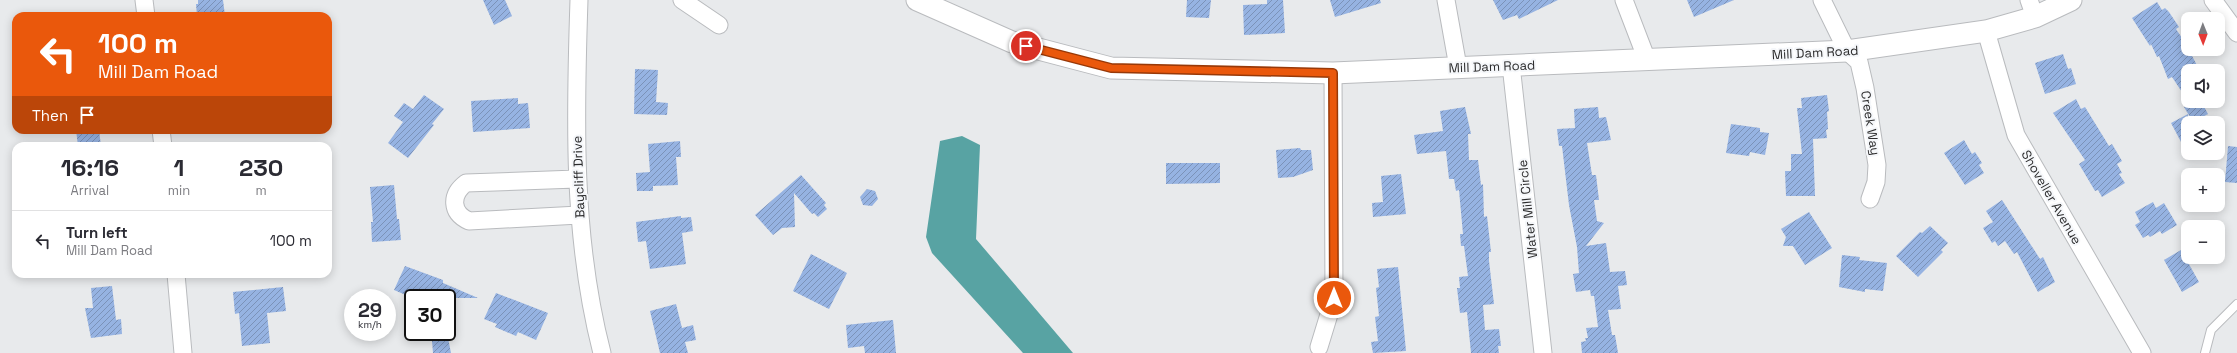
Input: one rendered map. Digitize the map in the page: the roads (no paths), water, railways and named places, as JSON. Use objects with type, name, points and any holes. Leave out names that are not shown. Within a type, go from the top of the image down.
[{"type":"street","points":[[144,0],[146,12]]},
{"type":"street","name":"Baycliff Drive","points":[[579,0],[576,179],[587,282],[602,353]]},
{"type":"street","points":[[682,0],[719,25]]},
{"type":"street","name":"Mill Dam Road","points":[[917,0],[1012,42],[1111,68],[1333,73],[1848,51],[1986,31],[2032,8],[2071,0]]},
{"type":"street","points":[[1446,0],[1458,67]]},
{"type":"street","points":[[1624,0],[1647,60]]},
{"type":"street","name":"Creek Way","points":[[1822,0],[1848,51],[1858,62],[1872,124],[1877,165],[1876,182],[1870,199]]},
{"type":"street","points":[[2213,0],[2237,33]]},
{"type":"street","name":"Shoveller Avenue","points":[[1986,31],[2016,135],[2142,353]]},
{"type":"street","name":"Water Mill Circle","points":[[1511,65],[1543,353]]},
{"type":"street","points":[[1319,346],[1334,298],[1333,73]]},
{"type":"street","points":[[576,179],[466,183],[456,194],[454,203],[456,211],[462,218],[469,221],[579,215]]},
{"type":"street","points":[[176,278],[183,353]]},
{"type":"lane","points":[[2205,353],[2211,330],[2237,304]]},
{"type":"water","points":[[962,136],[980,145],[976,239],[1073,353],[1023,353],[932,253],[926,237],[940,141]]}]
